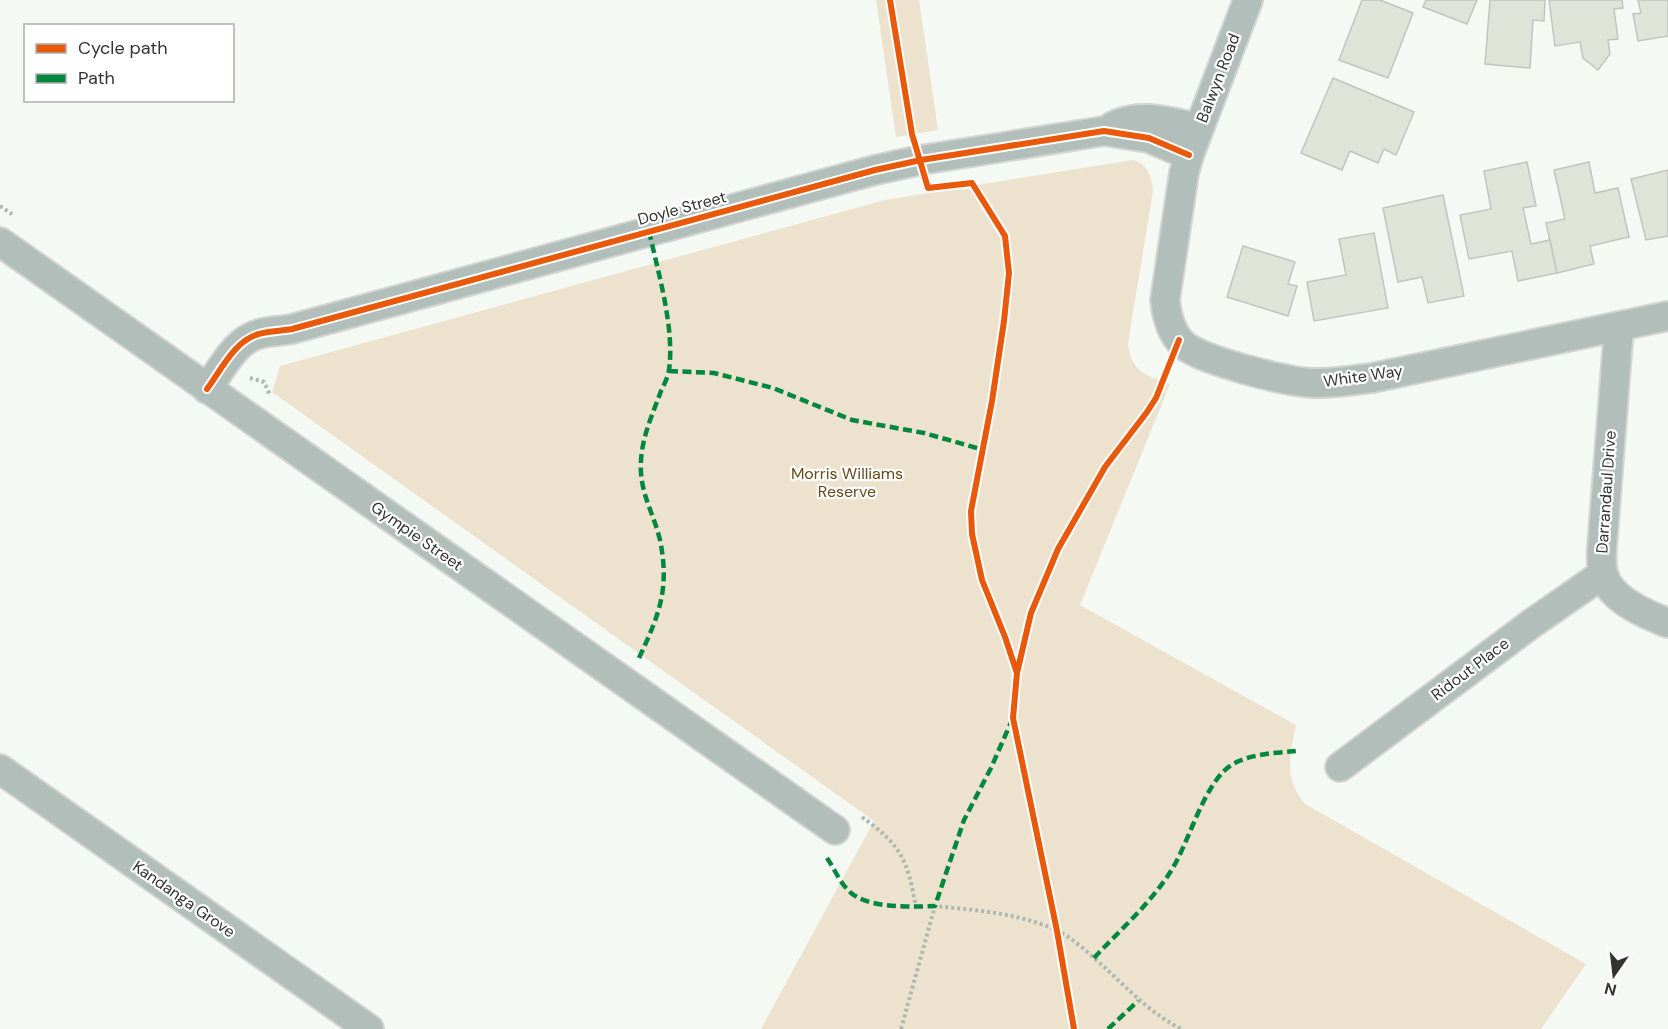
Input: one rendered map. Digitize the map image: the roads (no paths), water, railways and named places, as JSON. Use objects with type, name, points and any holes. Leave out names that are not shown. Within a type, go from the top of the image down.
[{"type":"street","name":"Balwyn Road","points":[[1189,155],[1248,0]]},
{"type":"street","name":"Doyle Street","points":[[1104,131],[1123,121],[1141,118],[1156,118],[1199,128]]},
{"type":"street","name":"Doyle Street","points":[[216,395],[244,341],[258,334],[292,329],[875,170],[921,160],[1104,131],[1149,138],[1189,155]]},
{"type":"street","name":"White Way","points":[[1189,155],[1165,300],[1172,330],[1188,348],[1204,355],[1291,380],[1312,383],[1340,382],[1372,378],[1668,316]]},
{"type":"street","name":"Gympie Street","points":[[0,242],[835,830]]},
{"type":"street","name":"Darrandaul Drive","points":[[1619,326],[1603,535],[1603,574],[1608,585],[1616,594],[1633,606],[1668,623]]},
{"type":"street","name":"Ridout Place","points":[[1340,767],[1531,624],[1603,574]]},
{"type":"street","name":"Kandanga Grove","points":[[0,769],[369,1029]]},
{"type":"park label","name":"Morris Williams Reserve","points":[[847,482]]}]
